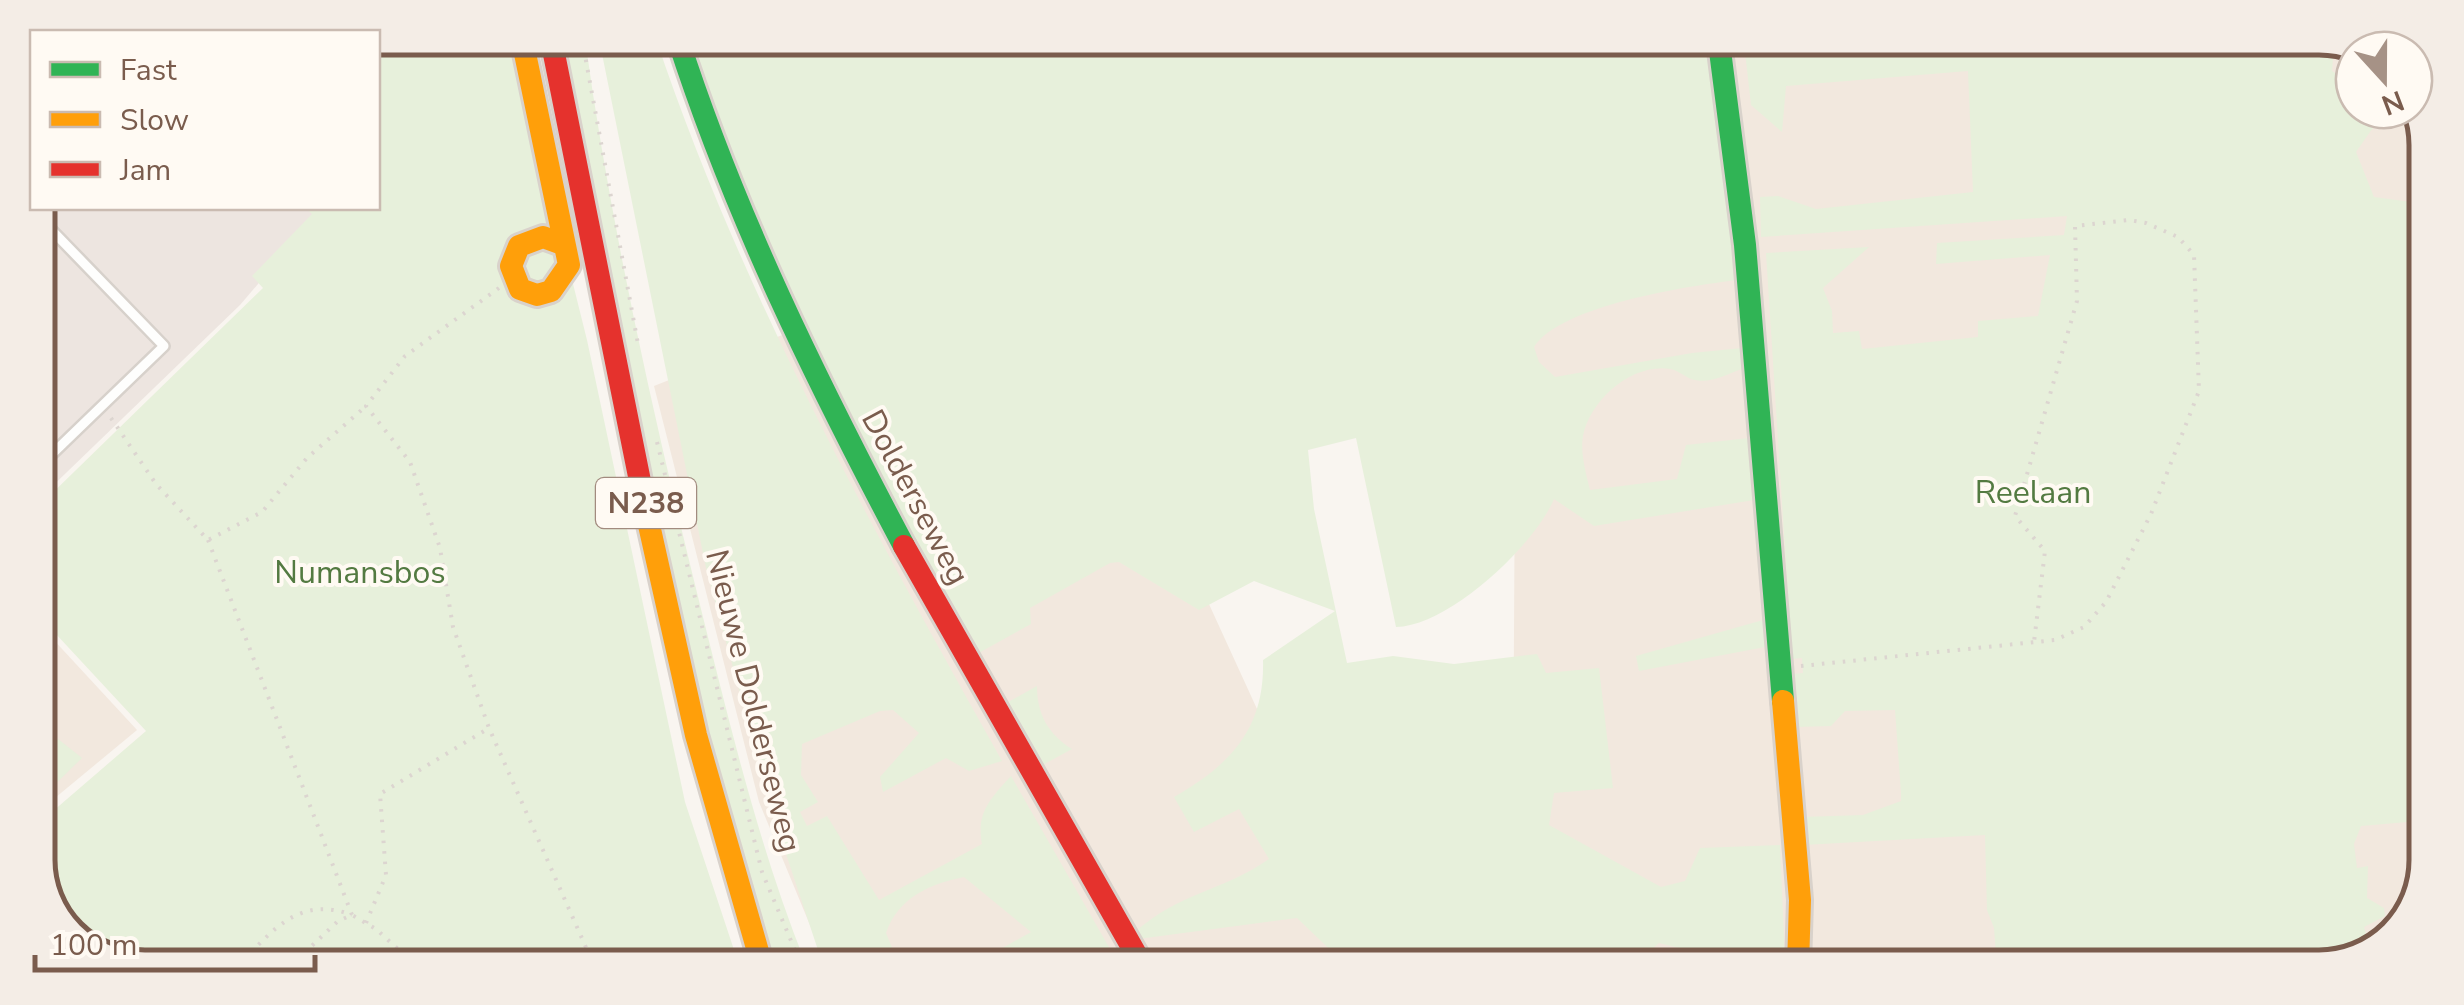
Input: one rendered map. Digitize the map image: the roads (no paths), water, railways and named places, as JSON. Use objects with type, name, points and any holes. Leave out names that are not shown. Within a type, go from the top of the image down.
[{"type":"main road","points":[[525,55],[569,265],[562,285],[536,295],[520,289],[510,266],[519,246],[543,237],[562,244]]},
{"type":"main road","name":"Nieuwe Dolderseweg","points":[[554,55],[672,632],[718,824],[757,950]]},
{"type":"main road","name":"Dolderseweg","points":[[682,55],[784,314],[914,567],[1042,798],[1134,950]]},
{"type":"main road","points":[[1720,55],[1744,245],[1800,900],[1798,950]]},
{"type":"lane","points":[[55,234],[164,346],[55,451]]},
{"type":"park label","name":"Reelaan","points":[[2033,492]]},
{"type":"park label","name":"Numansbos","points":[[360,572]]}]
